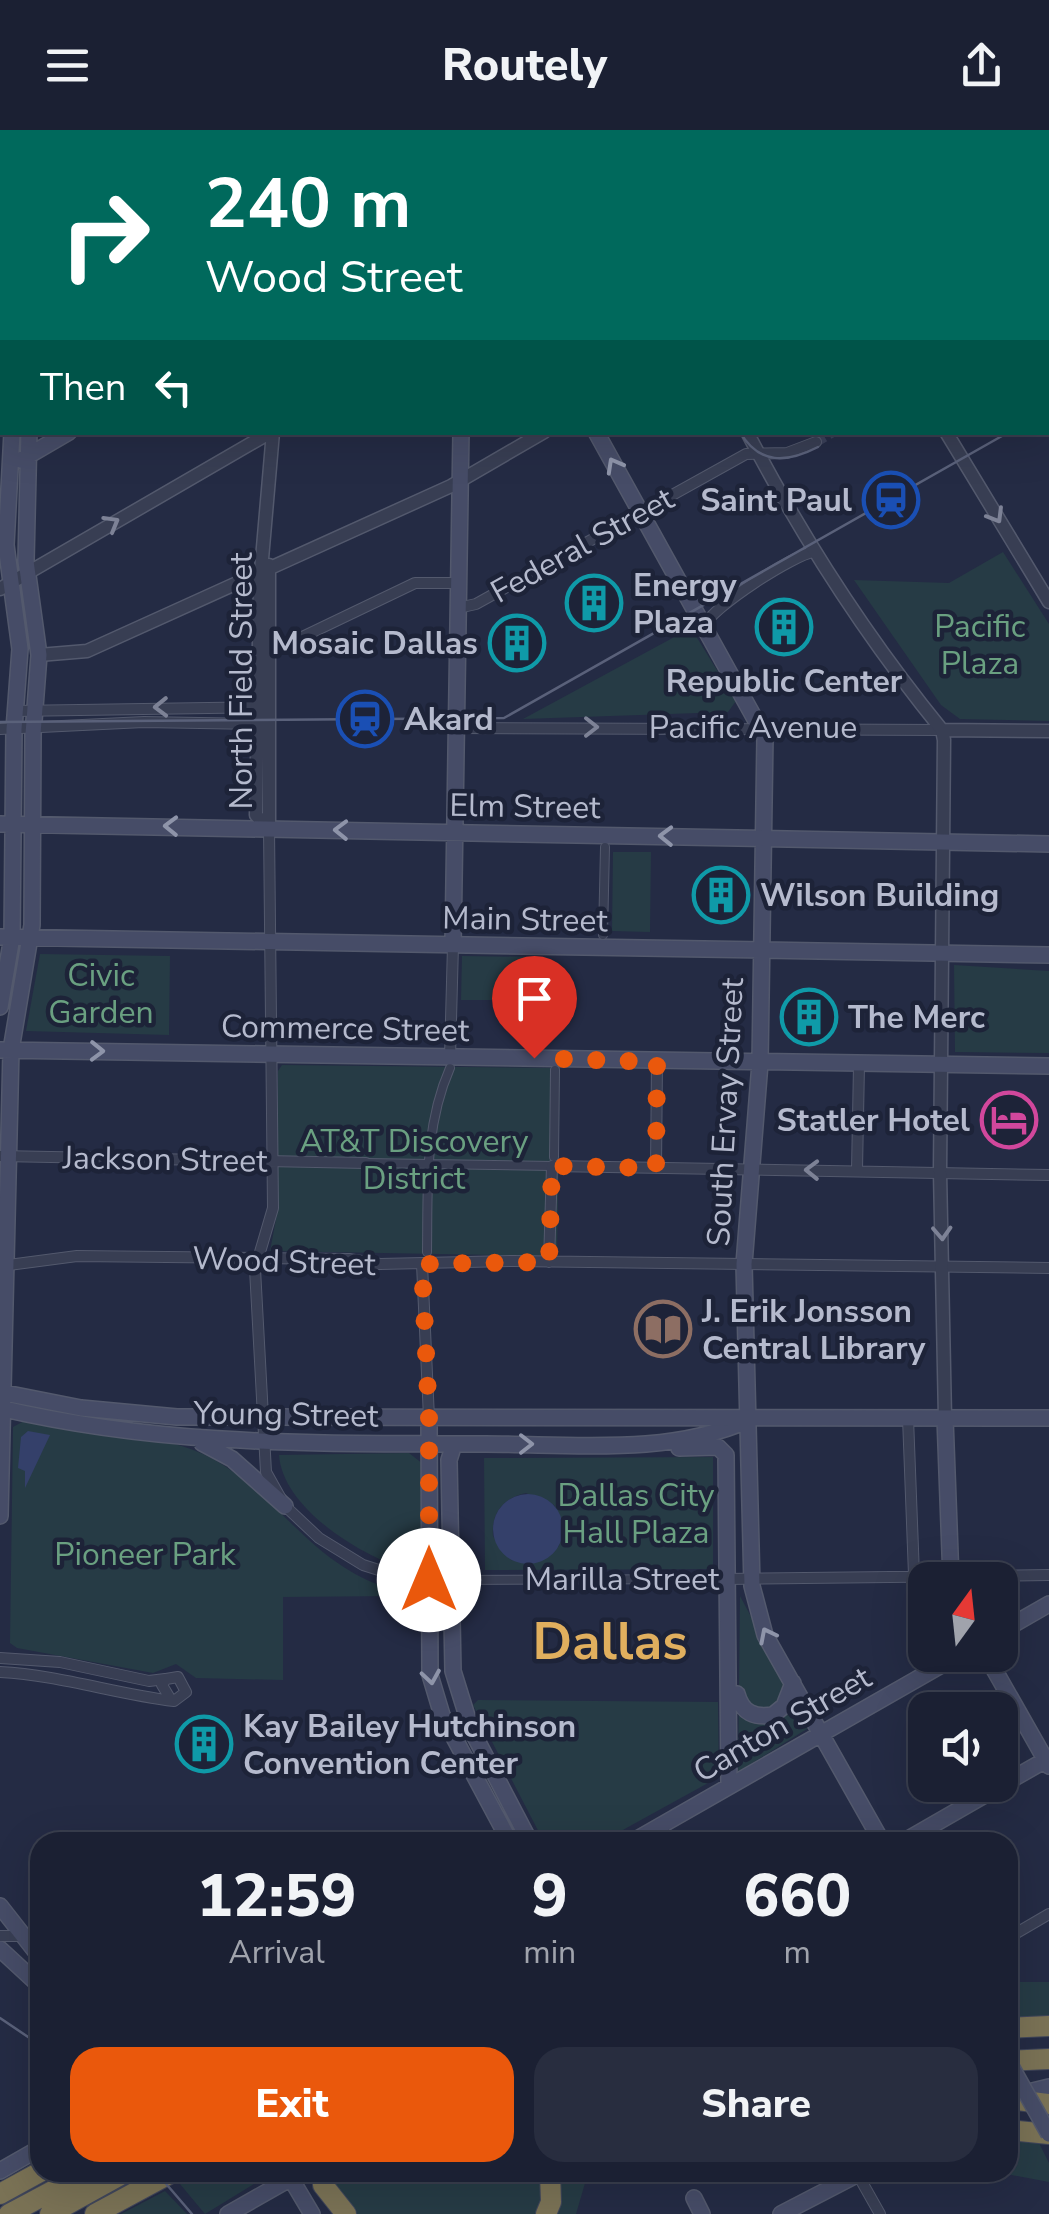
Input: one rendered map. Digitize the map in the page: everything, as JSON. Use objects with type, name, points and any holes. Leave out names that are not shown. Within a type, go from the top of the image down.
[{"type":"highway","points":[[1018,2028],[1049,2026]]},
{"type":"highway","points":[[1018,2059],[1049,2057]]},
{"type":"highway","points":[[1018,2097],[1049,2104]]},
{"type":"highway","points":[[1018,2131],[1049,2134]]},
{"type":"highway","points":[[0,2194],[30,2178]]},
{"type":"highway","points":[[10,2214],[69,2182]]},
{"type":"highway","points":[[50,2214],[108,2182]]},
{"type":"highway","points":[[95,2214],[154,2182]]},
{"type":"highway","points":[[321,2182],[346,2214]]},
{"type":"highway","points":[[546,2214],[551,2202],[550,2182]]},
{"type":"main road","points":[[0,1007],[6,937],[7,729],[15,711],[20,649],[6,585],[2,524],[11,435]]},
{"type":"main road","points":[[0,1516],[6,1050],[31,938],[33,730],[38,655],[28,573],[28,435]]},
{"type":"main road","points":[[5,470],[64,435]]},
{"type":"main road","points":[[453,945],[461,435]]},
{"type":"main road","points":[[598,435],[760,727]]},
{"type":"main road","name":"South Ervay Street","points":[[760,727],[765,737],[760,1064],[744,1264],[752,1578],[760,1623],[877,1832]]},
{"type":"main road","name":"Elm Street","points":[[6,824],[1049,844]]},
{"type":"main road","name":"Main Street","points":[[6,937],[1049,956]]},
{"type":"main road","name":"Commerce Street","points":[[6,1050],[450,1062],[1049,1066]]},
{"type":"main road","name":"Young Street","points":[[3,1401],[198,1441],[262,1444],[636,1444],[689,1440],[749,1420]]},
{"type":"main road","name":"Young Street","points":[[3,1401],[127,1414],[260,1419],[724,1415],[749,1420],[1049,1418]]},
{"type":"main road","points":[[429,1418],[428,1653],[434,1692],[450,1733],[504,1832]]},
{"type":"main road","points":[[946,1418],[950,1562]]},
{"type":"main road","points":[[198,1441],[232,1459],[284,1506]]},
{"type":"main road","points":[[454,1444],[449,1460],[450,1580],[451,1656],[457,1692],[471,1729],[525,1832]]},
{"type":"main road","points":[[636,1444],[718,1448],[724,1452],[729,1786]]},
{"type":"main road","points":[[1018,1622],[1049,1604]]},
{"type":"main road","name":"Canton Street","points":[[650,1832],[929,1672]]},
{"type":"main road","points":[[921,1832],[1048,1762],[996,1672]]},
{"type":"main road","points":[[728,1735],[737,1694],[740,1704],[752,1715],[774,1715],[784,1706],[793,1683]]},
{"type":"main road","points":[[0,1906],[7,1929],[30,1949]]},
{"type":"main road","points":[[0,1948],[30,1976]]},
{"type":"main road","points":[[1018,2095],[1049,2087]]},
{"type":"main road","points":[[1018,2101],[1049,2134]]},
{"type":"main road","points":[[0,2171],[30,2154]]},
{"type":"main road","points":[[228,2214],[282,2182]]},
{"type":"main road","points":[[297,2182],[312,2214]]},
{"type":"main road","points":[[321,2182],[337,2214]]},
{"type":"main road","points":[[781,2214],[844,2182]]},
{"type":"main road","points":[[694,2198],[702,2214]]},
{"type":"street","points":[[6,585],[267,435]]},
{"type":"street","name":"North Field Street","points":[[272,435],[265,571],[265,724],[273,1160]]},
{"type":"street","points":[[38,655],[77,654],[170,614],[460,480],[539,435]]},
{"type":"street","points":[[748,435],[814,552],[890,664],[942,730],[940,1172],[946,1418]]},
{"type":"street","points":[[948,435],[1049,602]]},
{"type":"street","name":"Federal Street","points":[[458,608],[476,604],[746,454],[787,453],[816,442]]},
{"type":"street","points":[[706,625],[712,611],[769,573],[814,552]]},
{"type":"street","name":"North Field Street","points":[[265,571],[270,652],[265,707]]},
{"type":"street","name":"Federal Street","points":[[270,652],[415,584],[458,583]]},
{"type":"street","points":[[15,711],[265,707]]},
{"type":"street","points":[[7,729],[144,722],[265,724]]},
{"type":"street","name":"Pacific Avenue","points":[[457,728],[1049,731]]},
{"type":"street","points":[[603,935],[604,847]]},
{"type":"street","points":[[429,1418],[425,1258],[428,1164],[435,1102],[450,1062],[453,945]]},
{"type":"street","points":[[656,1168],[657,1062]]},
{"type":"street","points":[[857,1170],[859,1066]]},
{"type":"street","points":[[549,1262],[555,1070]]},
{"type":"street","name":"Jackson Street","points":[[4,1156],[428,1164],[553,1161],[656,1168],[1049,1174]]},
{"type":"street","name":"Marilla Street","points":[[273,1160],[273,1208],[255,1269],[262,1444],[271,1487],[284,1506],[319,1538],[364,1566],[390,1576],[429,1580],[908,1576]]},
{"type":"street","name":"Wood Street","points":[[4,1265],[76,1256],[1049,1268]]},
{"type":"street","points":[[908,1418],[913,1562]]},
{"type":"street","name":"Marilla Street","points":[[1018,1576],[1049,1575]]},
{"type":"street","points":[[0,1658],[60,1662],[150,1681],[178,1677],[186,1688],[182,1698],[170,1700],[69,1678],[0,1672]]},
{"type":"street","points":[[166,1679],[162,1689],[170,1700]]},
{"type":"street","points":[[660,1826],[664,1832]]},
{"type":"street","points":[[1018,1932],[1049,1914]]},
{"type":"street","points":[[864,2182],[880,2214]]},
{"type":"green space","name":"Pacific Plaza","points":[[1003,552],[1049,624],[1049,721],[960,719],[941,705],[854,580],[949,583]]},
{"type":"green space","points":[[691,628],[736,701],[728,712],[523,719]]},
{"type":"green space","points":[[613,852],[651,852],[650,932],[612,931]]},
{"type":"green space","name":"Civic Garden","points":[[40,954],[170,956],[169,1035],[26,1031]]},
{"type":"green space","points":[[462,956],[538,957],[527,1000],[461,1000]]},
{"type":"green space","points":[[954,965],[1049,971],[1049,1053],[955,1052]]},
{"type":"green space","name":"AT&T Discovery District","points":[[282,1065],[560,1068],[557,1256],[270,1251],[277,1214],[278,1071]]},
{"type":"green space","name":"Pioneer Park","points":[[24,1421],[147,1437],[213,1459],[259,1493],[340,1565],[394,1590],[396,1596],[283,1597],[283,1680],[196,1678],[176,1664],[153,1673],[17,1648],[10,1643],[13,1427]]},
{"type":"green space","points":[[409,1453],[423,1464],[422,1565],[416,1573],[353,1545],[311,1514],[284,1476],[279,1455]]},
{"type":"green space","name":"Dallas City Hall Plaza","points":[[713,1457],[713,1569],[485,1570],[484,1458]],"holes":[[[526,1493],[554,1505],[563,1522],[559,1546],[535,1563],[511,1560],[493,1536],[494,1520],[501,1507]]]},
{"type":"green space","points":[[740,1596],[810,1727],[738,1772]]},
{"type":"green space","points":[[478,1700],[718,1702],[719,1777],[619,1832],[539,1832],[473,1705]]},
{"type":"green space","points":[[1018,1982],[1049,1982],[1049,2017],[1018,2019]]},
{"type":"green space","points":[[1018,2140],[1038,2141],[1049,2163],[1049,2182],[1018,2176]]},
{"type":"green space","points":[[185,2182],[257,2182],[205,2214],[180,2184]]},
{"type":"green space","points":[[332,2182],[585,2182],[576,2214],[348,2214]]},
{"type":"green space","points":[[165,2191],[187,2214],[121,2214]]},
{"type":"water","points":[[28,1431],[50,1435],[25,1488],[25,1471],[18,1468],[21,1437]]},
{"type":"water","points":[[528,1494],[542,1496],[553,1504],[561,1515],[561,1543],[553,1554],[542,1562],[528,1564],[514,1562],[503,1554],[495,1543],[493,1529],[495,1515],[503,1504],[514,1496]]},
{"type":"tunnel","points":[[816,442],[828,435]]},
{"type":"tram line","points":[[742,435],[756,451],[774,458],[795,456],[818,447]]},
{"type":"tram line","points":[[0,722],[504,718],[1004,435]]},
{"type":"tram line","points":[[0,2018],[30,2038]]},
{"type":"tram line","points":[[165,2182],[192,2214]]},
{"type":"place","name":"Saint Paul","points":[[891,500]]},
{"type":"place","name":"Energy Plaza","points":[[594,603]]},
{"type":"place","name":"Republic Center","points":[[784,627]]},
{"type":"place","name":"Mosaic Dallas","points":[[517,643]]},
{"type":"place","name":"Akard","points":[[365,719]]},
{"type":"place","name":"Wilson Building","points":[[721,895]]},
{"type":"place","name":"The Merc","points":[[809,1017]]},
{"type":"place","name":"Statler Hotel","points":[[1009,1120]]},
{"type":"place","name":"J. Erik Jonsson Central Library","points":[[663,1329]]},
{"type":"place","name":"Kay Bailey Hutchinson Convention Center","points":[[204,1744]]},
{"type":"district","name":"Dallas","points":[[610,1641]]},
{"type":"route","points":[[429,1580],[429,1418],[422,1264],[549,1262],[552,1166],[656,1168],[657,1062],[534,1058]]}]
